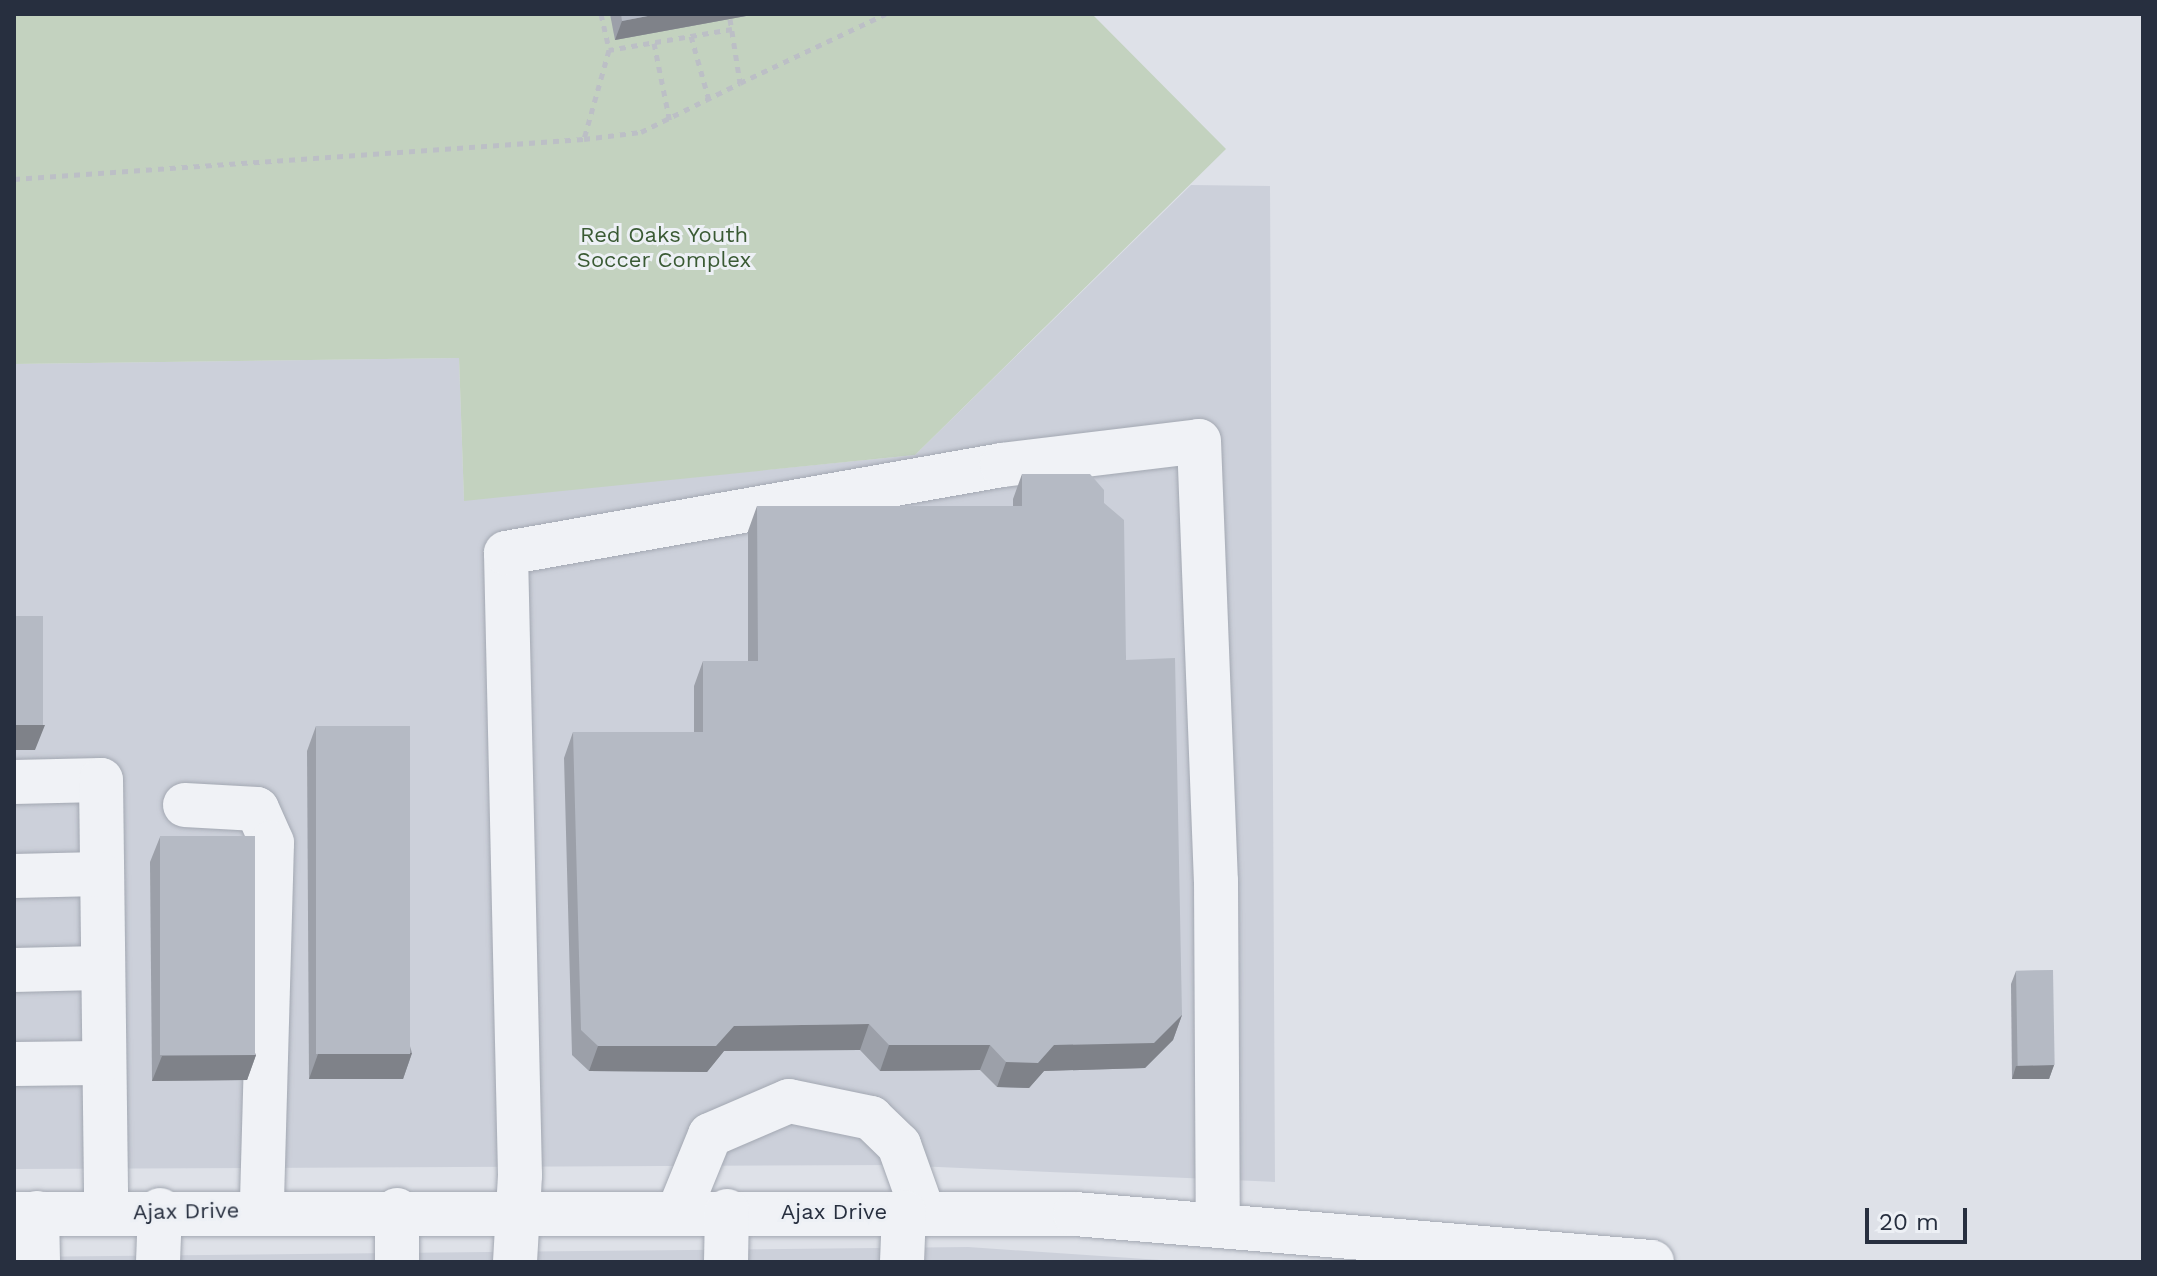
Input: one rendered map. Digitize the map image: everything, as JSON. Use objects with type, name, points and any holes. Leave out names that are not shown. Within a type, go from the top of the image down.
[{"type":"street","points":[[515,1262],[517,1211],[506,553],[1002,465],[1199,441],[1216,881],[1218,1222]]},
{"type":"street","points":[[14,782],[101,780],[99,1063],[106,1212]]},
{"type":"street","points":[[185,805],[257,809],[272,843],[262,1210]]},
{"type":"street","points":[[14,876],[100,874]]},
{"type":"street","points":[[14,970],[99,968]]},
{"type":"street","points":[[14,1064],[99,1063]]},
{"type":"street","points":[[679,1211],[710,1135],[789,1101],[871,1118],[899,1145],[913,1212],[902,1262]]},
{"type":"street","points":[[158,1262],[160,1210]]},
{"type":"street","name":"Ajax Drive","points":[[26,1214],[160,1210],[913,1212],[1218,1222],[1356,1248],[1652,1262]]},
{"type":"street","points":[[397,1210],[397,1262]]},
{"type":"street","points":[[726,1262],[727,1211]]},
{"type":"street","points":[[26,1214],[38,1262]]},
{"type":"path","points":[[584,139],[609,50],[601,14]]},
{"type":"path","points":[[14,179],[584,139],[670,122],[740,83],[885,14]]},
{"type":"path","points":[[730,19],[740,83]]},
{"type":"path","points":[[609,50],[732,29]]},
{"type":"path","points":[[691,36],[709,100]]},
{"type":"path","points":[[654,43],[670,122]]},
{"type":"shaded area","points":[[1191,185],[1270,186],[1275,1182],[893,1165],[14,1169],[14,364],[459,358],[464,500],[915,455]]},
{"type":"shaded area","points":[[968,1247],[1190,1262],[14,1262],[14,1257]]},
{"type":"green space","name":"Red Oaks Youth Soccer Complex","points":[[14,14],[1092,14],[1226,149],[915,455],[464,501],[459,358],[14,364]]},
{"type":"building","points":[[621,14],[658,14],[622,21]]},
{"type":"building","points":[[1022,474],[1090,474],[1104,490],[1104,503],[1124,520],[1126,660],[1175,658],[1182,1015],[1154,1043],[1054,1045],[1038,1063],[1006,1062],[990,1045],[889,1045],[869,1024],[734,1026],[716,1046],[598,1046],[581,1030],[573,732],[703,732],[703,661],[758,661],[757,506],[1022,506]]},
{"type":"building","points":[[14,616],[43,616],[43,725],[14,725]]},
{"type":"building","points":[[316,726],[410,726],[410,1054],[316,1054]]},
{"type":"building","points":[[160,836],[255,836],[255,1055],[160,1055]]},
{"type":"building","points":[[2053,970],[2055,1065],[2018,1066],[2016,971]]}]
